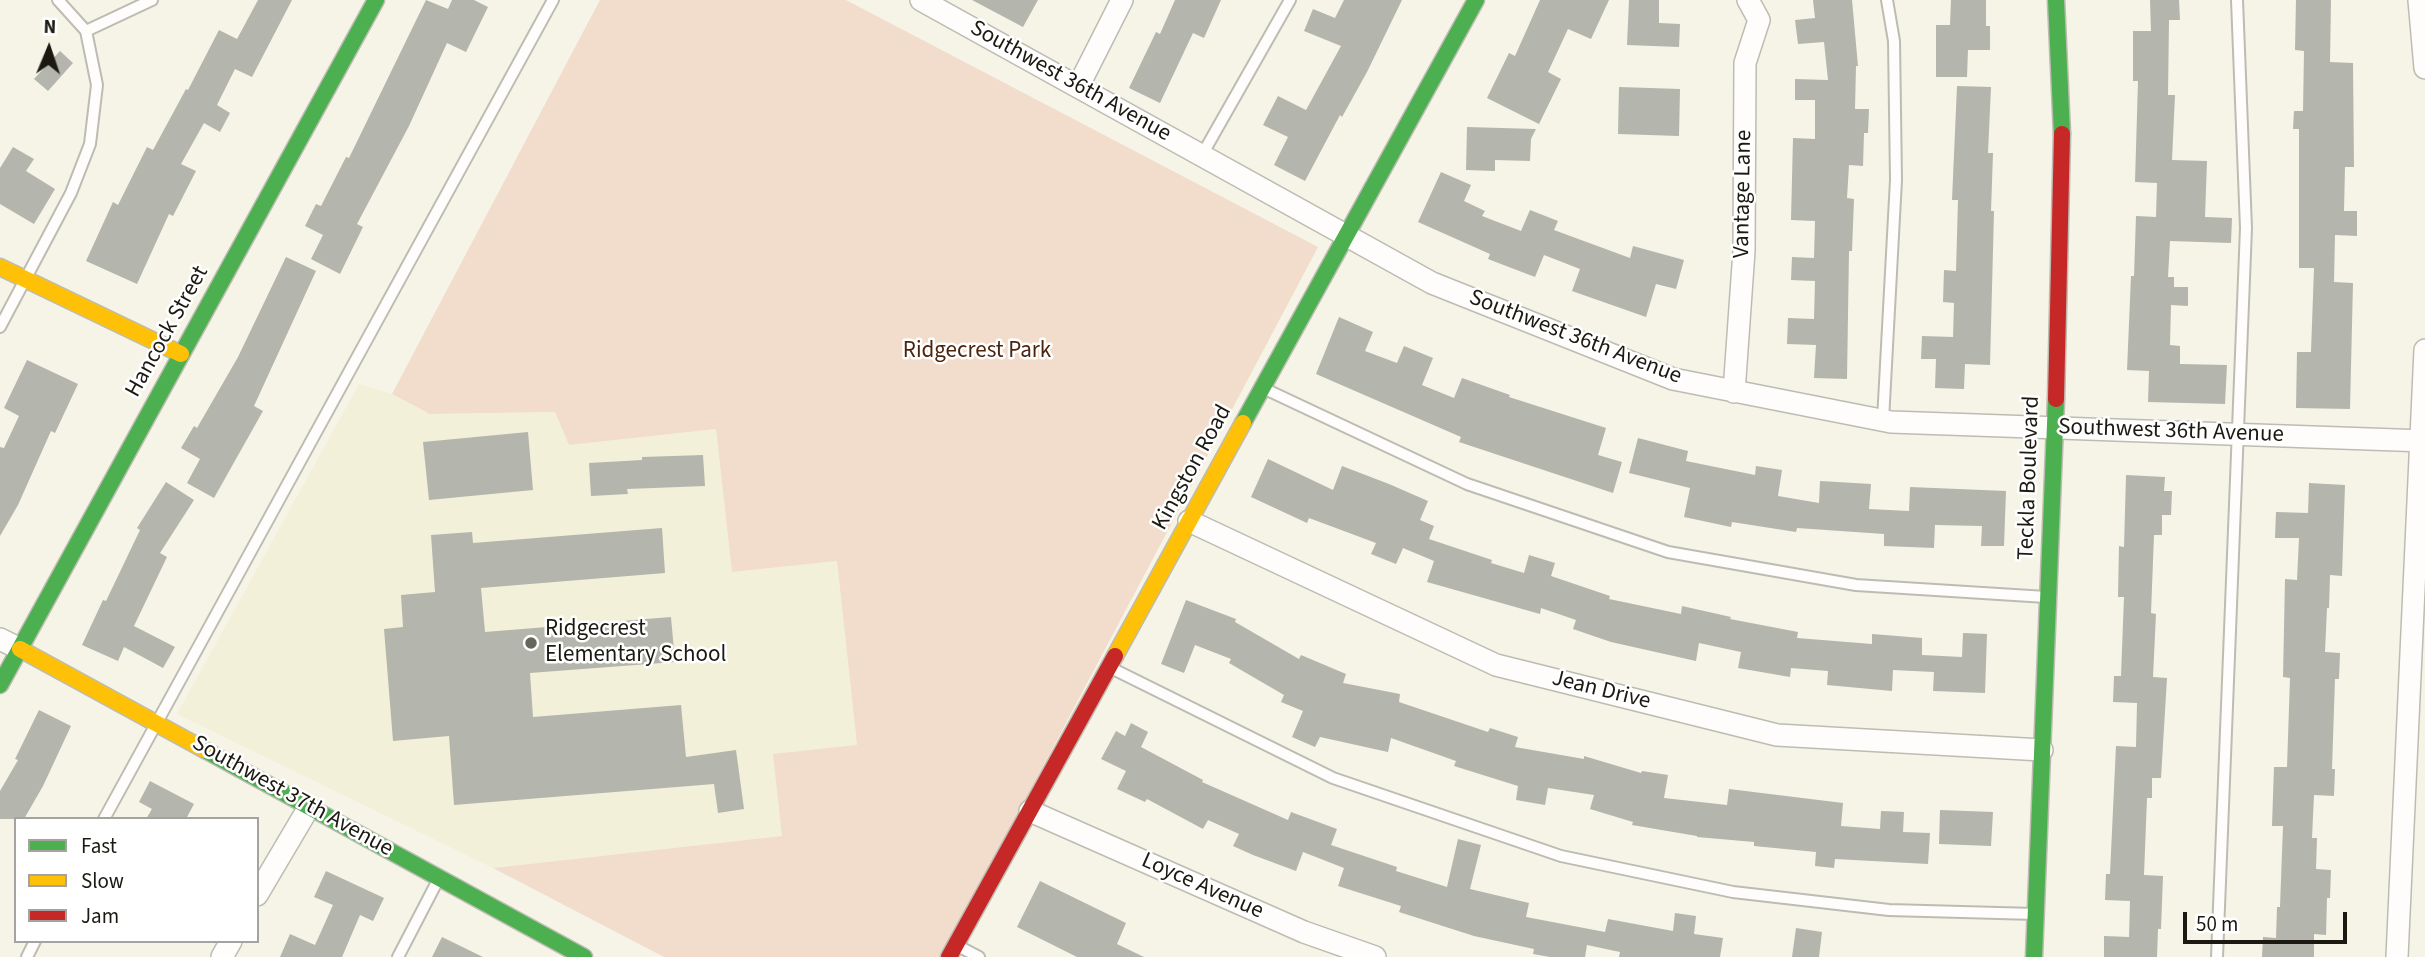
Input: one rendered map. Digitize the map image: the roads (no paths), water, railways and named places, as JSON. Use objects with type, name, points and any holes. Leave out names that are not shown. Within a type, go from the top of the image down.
[{"type":"street","name":"Hancock Street","points":[[0,685],[376,0]]},
{"type":"street","name":"Southwest 36th Avenue","points":[[921,0],[1433,283],[1673,379],[1883,421],[2423,441]]},
{"type":"street","points":[[1078,87],[1122,0]]},
{"type":"street","name":"Kingston Road","points":[[952,951],[1476,0]]},
{"type":"street","name":"Vantage Lane","points":[[1734,391],[1744,251],[1745,64],[1759,20],[1748,0]]},
{"type":"street","name":"Teckla Boulevard","points":[[2034,957],[2060,289],[2062,131],[2056,0]]},
{"type":"street","points":[[2419,0],[2425,68]]},
{"type":"street","points":[[0,267],[181,354]]},
{"type":"street","points":[[2397,957],[2423,441],[2425,350]]},
{"type":"street","name":"Jean Drive","points":[[1189,521],[1496,665],[1777,735],[2042,750]]},
{"type":"street","name":"Southwest 37th Avenue","points":[[0,639],[584,957]]},
{"type":"street","points":[[259,892],[309,807]]},
{"type":"street","name":"Loyce Avenue","points":[[1030,811],[1304,932],[1376,957]]},
{"type":"lane","points":[[0,327],[71,193],[90,144],[96,85],[86,31],[58,0]]},
{"type":"lane","points":[[86,31],[152,0]]},
{"type":"lane","points":[[105,817],[553,0]]},
{"type":"lane","points":[[1202,155],[1290,0]]},
{"type":"lane","points":[[1883,421],[1896,180],[1894,41],[1887,0]]},
{"type":"lane","points":[[2217,957],[2246,228],[2237,0]]},
{"type":"lane","points":[[1262,388],[1467,484],[1668,552],[1856,585],[2048,597]]},
{"type":"lane","points":[[1109,667],[1333,778],[1561,856],[1733,892],[1889,910],[2035,914]]},
{"type":"lane","points":[[398,957],[439,878]]},
{"type":"lane","points":[[952,951],[979,957]]},
{"type":"place","name":"Ridgecrest Elementary School","points":[[531,643]]},
{"type":"park label","name":"Ridgecrest Park","points":[[977,352]]}]
